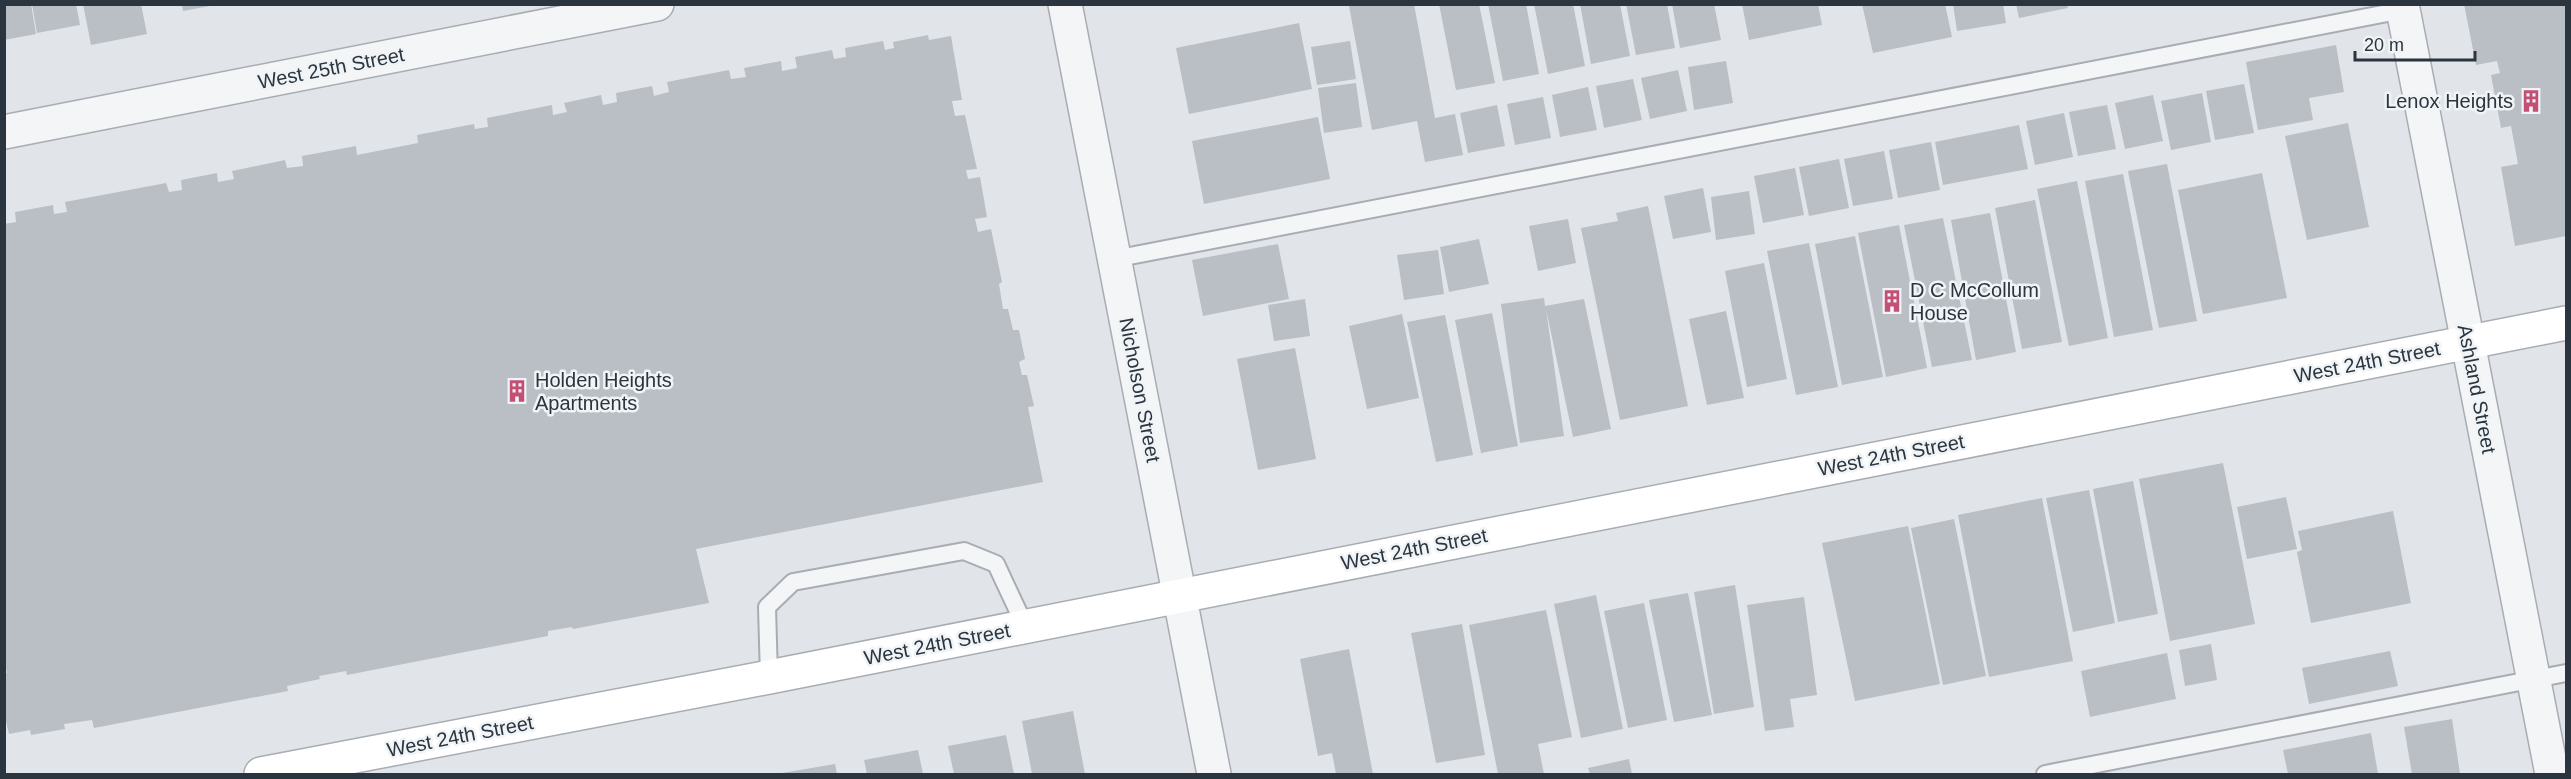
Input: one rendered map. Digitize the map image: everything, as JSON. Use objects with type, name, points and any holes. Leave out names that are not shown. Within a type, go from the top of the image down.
[{"type":"street","name":"West 25th Street","points":[[4,132],[657,4]]},
{"type":"street","name":"Nicholson Street","points":[[1065,4],[1214,774]]},
{"type":"street","name":"Ashland Street","points":[[2403,7],[2552,774]]},
{"type":"street","name":"West 24th Street","points":[[261,774],[769,677],[2566,323]]},
{"type":"lane","points":[[1114,259],[2403,7]]},
{"type":"lane","points":[[769,677],[768,607],[793,582],[964,551],[996,564],[1025,626]]},
{"type":"lane","points":[[2045,774],[2566,673]]},
{"type":"building","points":[[4,4],[31,4],[36,34],[4,40]]},
{"type":"building","points":[[32,4],[76,4],[80,25],[37,33]]},
{"type":"building","points":[[83,4],[141,4],[147,34],[91,45]]},
{"type":"building","points":[[182,4],[209,4],[210,6],[183,11]]},
{"type":"building","points":[[1414,4],[1435,118],[1455,114],[1463,155],[1425,162],[1417,121],[1372,130],[1349,6]]},
{"type":"building","points":[[1439,4],[1479,4],[1495,83],[1456,90]]},
{"type":"building","points":[[1488,4],[1526,4],[1539,74],[1503,81]]},
{"type":"building","points":[[1534,4],[1573,4],[1585,66],[1548,74]]},
{"type":"building","points":[[1580,4],[1620,4],[1630,56],[1591,64]]},
{"type":"building","points":[[1626,4],[1667,4],[1675,48],[1636,55]]},
{"type":"building","points":[[1672,4],[1714,4],[1721,40],[1680,48]]},
{"type":"building","points":[[1742,4],[1818,4],[1822,25],[1749,40]]},
{"type":"building","points":[[1862,4],[1945,4],[1952,37],[1873,53]]},
{"type":"building","points":[[1953,4],[2003,4],[2006,23],[1957,31]]},
{"type":"building","points":[[2016,4],[2067,4],[2068,8],[2019,18]]},
{"type":"building","name":"Lenox Heights","points":[[2464,4],[2566,4],[2566,236],[2515,246],[2501,167],[2518,164],[2511,126],[2501,128],[2491,75],[2500,73],[2497,61],[2476,65]]},
{"type":"building","points":[[1299,23],[1312,89],[1189,114],[1176,48]]},
{"type":"building","name":"Holden Heights Apartments","points":[[928,35],[929,40],[951,36],[962,100],[952,101],[955,116],[965,115],[977,169],[966,170],[968,179],[980,177],[987,217],[975,219],[978,232],[991,229],[1002,282],[999,284],[1003,309],[1008,309],[1013,330],[1019,330],[1025,359],[1019,362],[1022,375],[1027,375],[1034,406],[1028,407],[1043,482],[696,549],[709,603],[573,629],[572,627],[548,631],[548,636],[347,675],[346,671],[319,676],[320,679],[287,686],[288,691],[94,728],[92,720],[64,724],[65,729],[31,735],[30,730],[9,734],[4,713],[4,673],[7,673],[4,660],[4,224],[16,222],[15,212],[53,205],[54,214],[67,212],[65,202],[166,183],[169,192],[182,190],[181,180],[217,173],[218,182],[234,179],[232,171],[285,160],[287,168],[303,166],[302,156],[356,146],[357,155],[418,143],[417,135],[474,124],[475,129],[488,127],[487,118],[552,105],[553,115],[567,112],[564,103],[601,95],[603,105],[617,102],[616,93],[652,86],[654,96],[669,92],[667,82],[729,70],[731,79],[746,77],[744,68],[781,61],[782,71],[797,68],[795,57],[832,50],[834,59],[846,57],[845,48],[883,41],[885,50],[894,48],[893,42]]},
{"type":"building","points":[[1350,41],[1356,79],[1317,85],[1311,47]]},
{"type":"building","points":[[2336,45],[2344,92],[2309,98],[2313,120],[2258,130],[2246,62]]},
{"type":"building","points":[[1726,61],[1733,103],[1694,110],[1688,67]]},
{"type":"building","points":[[1678,70],[1687,111],[1650,119],[1641,78]]},
{"type":"building","points":[[1633,79],[1642,120],[1604,128],[1596,86]]},
{"type":"building","points":[[1356,83],[1362,127],[1324,133],[1318,88]]},
{"type":"building","points":[[2244,84],[2254,133],[2215,140],[2206,91]]},
{"type":"building","points":[[1588,87],[1597,130],[1560,137],[1552,95]]},
{"type":"building","points":[[2202,93],[2211,142],[2171,150],[2161,101]]},
{"type":"building","points":[[2153,95],[2163,141],[2125,149],[2115,103]]},
{"type":"building","points":[[1543,97],[1551,138],[1515,145],[1507,104]]},
{"type":"building","points":[[1497,105],[1505,146],[1468,153],[1460,113]]},
{"type":"building","points":[[2107,105],[2116,149],[2078,156],[2069,112]]},
{"type":"building","points":[[2064,113],[2073,157],[2035,165],[2026,121]]},
{"type":"building","points":[[1318,117],[1330,179],[1204,204],[1192,141]]},
{"type":"building","points":[[2348,123],[2369,227],[2307,240],[2285,136]]},
{"type":"building","points":[[2019,125],[2028,169],[1943,185],[1935,142]]},
{"type":"building","points":[[1931,142],[1940,190],[1898,198],[1889,150]]},
{"type":"building","points":[[1884,151],[1893,199],[1853,206],[1844,159]]},
{"type":"building","points":[[1839,159],[1849,208],[1809,216],[1799,167]]},
{"type":"building","points":[[2167,164],[2197,321],[2159,328],[2128,171]]},
{"type":"building","points":[[1795,168],[1804,215],[1763,223],[1754,176]]},
{"type":"building","points":[[2262,173],[2287,298],[2203,314],[2178,190]]},
{"type":"building","points":[[2123,174],[2153,330],[2114,337],[2085,181]]},
{"type":"building","points":[[2077,181],[2108,338],[2069,346],[2037,189]]},
{"type":"building","points":[[1703,188],[1711,232],[1673,239],[1664,196]]},
{"type":"building","points":[[1749,191],[1755,234],[1716,240],[1711,197]]},
{"type":"building","points":[[2035,200],[2062,342],[2022,349],[1995,208]]},
{"type":"building","points":[[1648,206],[1688,406],[1620,420],[1581,228],[1618,221],[1616,213]]},
{"type":"building","points":[[1990,213],[2016,352],[1976,360],[1951,220]]},
{"type":"building","points":[[1943,218],[1972,360],[1932,367],[1904,225]]},
{"type":"building","points":[[1568,219],[1576,263],[1538,271],[1529,226]]},
{"type":"building","name":"D C McCollum House","points":[[1899,225],[1927,368],[1886,377],[1858,233]]},
{"type":"building","points":[[1855,236],[1883,377],[1842,385],[1815,244]]},
{"type":"building","points":[[1479,239],[1489,284],[1449,292],[1440,247]]},
{"type":"building","points":[[1809,243],[1838,387],[1796,395],[1767,251]]},
{"type":"building","points":[[1278,244],[1289,299],[1203,316],[1192,260]]},
{"type":"building","points":[[1438,250],[1444,294],[1404,300],[1397,255]]},
{"type":"building","points":[[1764,263],[1787,379],[1747,387],[1725,271]]},
{"type":"building","points":[[1544,298],[1545,306],[1584,299],[1611,429],[1573,437],[1546,309],[1564,436],[1520,443],[1501,304]]},
{"type":"building","points":[[1305,299],[1310,336],[1274,341],[1268,305]]},
{"type":"building","points":[[1726,311],[1744,398],[1707,405],[1689,319]]},
{"type":"building","points":[[1492,313],[1518,446],[1481,453],[1455,320]]},
{"type":"building","points":[[1402,314],[1419,398],[1367,409],[1349,326]]},
{"type":"building","points":[[1445,315],[1473,455],[1436,462],[1407,322]]},
{"type":"building","points":[[1295,348],[1316,459],[1258,470],[1237,359]]},
{"type":"building","points":[[2223,463],[2255,624],[2170,641],[2139,479]]},
{"type":"building","points":[[2133,481],[2158,614],[2118,622],[2093,489]]},
{"type":"building","points":[[2089,490],[2115,623],[2073,632],[2046,498]]},
{"type":"building","points":[[2286,497],[2297,549],[2247,559],[2237,507]]},
{"type":"building","points":[[2042,498],[2073,661],[1989,677],[1958,515]]},
{"type":"building","points":[[2393,511],[2411,603],[2311,623],[2297,552],[2302,550],[2298,531]]},
{"type":"building","points":[[1954,519],[1986,676],[1943,685],[1911,528]]},
{"type":"building","points":[[1908,526],[1940,684],[1855,701],[1822,543]]},
{"type":"building","points":[[1735,585],[1754,707],[1714,714],[1694,592]]},
{"type":"building","points":[[1688,593],[1712,715],[1674,722],[1649,600]]},
{"type":"building","points":[[1596,595],[1623,729],[1581,738],[1554,604]]},
{"type":"building","points":[[1804,597],[1817,695],[1790,699],[1794,727],[1765,731],[1747,605]]},
{"type":"building","points":[[1644,603],[1667,720],[1628,728],[1604,611]]},
{"type":"building","points":[[1546,610],[1572,737],[1538,744],[1544,774],[1498,774],[1469,625]]},
{"type":"building","points":[[1462,624],[1485,755],[1436,763],[1411,633]]},
{"type":"building","points":[[2211,644],[2217,680],[2185,686],[2179,650]]},
{"type":"building","points":[[1349,649],[1373,774],[1336,774],[1332,753],[1318,756],[1300,659]]},
{"type":"building","points":[[2390,651],[2398,686],[2309,704],[2302,668]]},
{"type":"building","points":[[2167,653],[2176,699],[2090,717],[2081,671]]},
{"type":"building","points":[[1073,711],[1085,774],[1032,774],[1022,721]]},
{"type":"building","points":[[2452,719],[2460,774],[2412,774],[2404,727]]},
{"type":"building","points":[[2371,733],[2378,774],[2288,774],[2283,750]]},
{"type":"building","points":[[1006,735],[1014,774],[954,774],[948,746]]},
{"type":"building","points":[[918,750],[923,774],[867,774],[864,760]]},
{"type":"building","points":[[1629,759],[1632,774],[1590,774],[1588,768]]},
{"type":"building","points":[[835,764],[837,774],[782,774],[782,773]]},
{"type":"place","name":"Lenox Heights","points":[[2531,101]]},
{"type":"place","name":"D C McCollum House","points":[[1892,301]]},
{"type":"place","name":"Holden Heights Apartments","points":[[517,391]]}]
